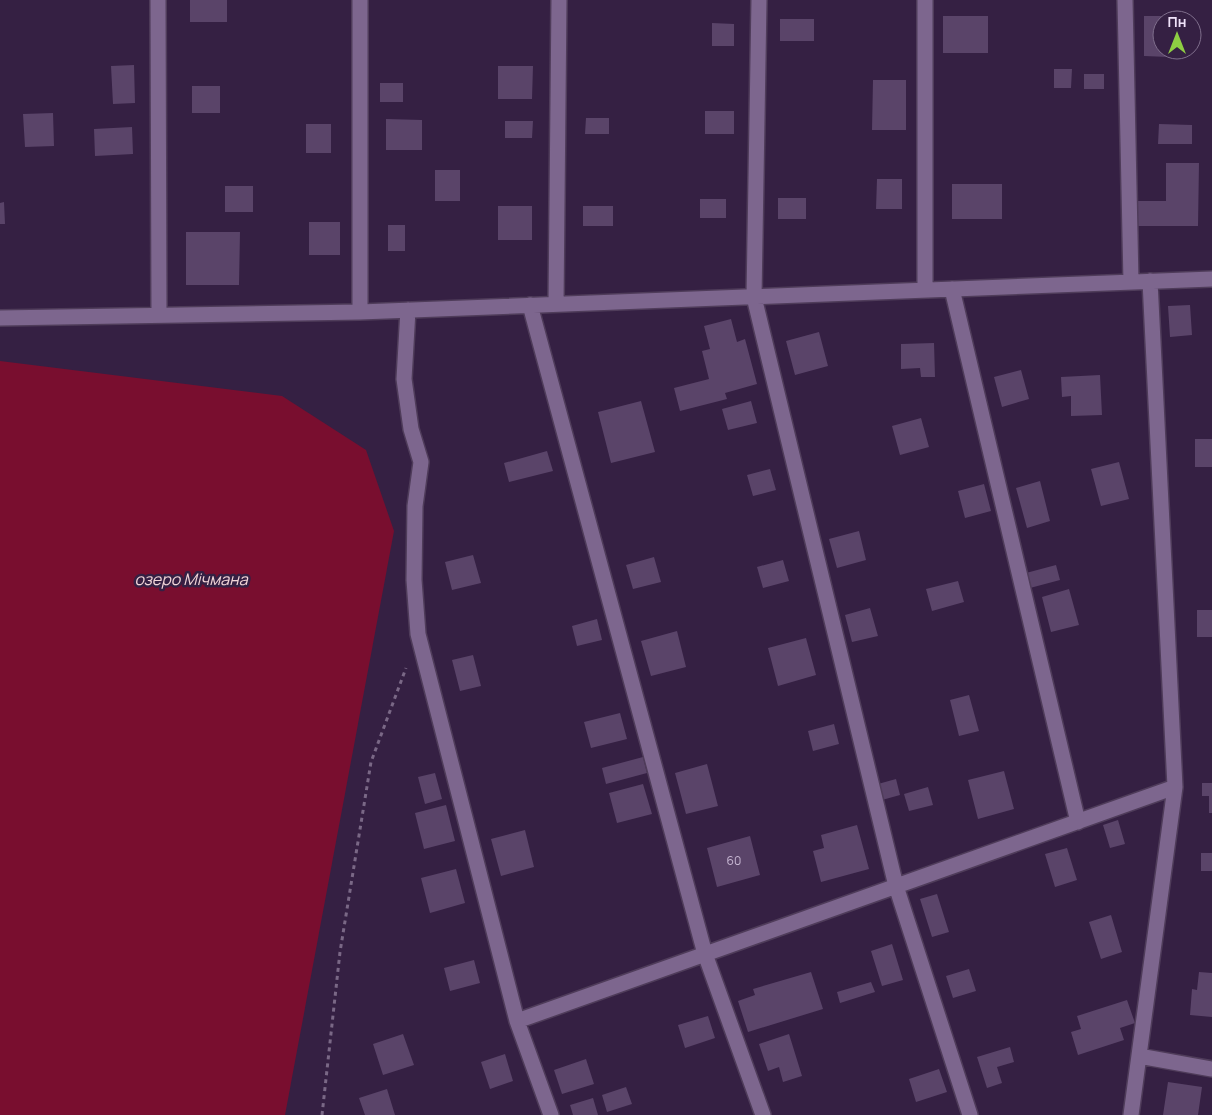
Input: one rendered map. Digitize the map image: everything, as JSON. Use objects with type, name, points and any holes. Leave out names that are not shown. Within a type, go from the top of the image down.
[{"type":"street","points":[[158,0],[159,315]]},
{"type":"street","points":[[360,0],[360,312]]},
{"type":"street","points":[[556,304],[559,0]]},
{"type":"street","points":[[759,0],[754,297],[896,886],[970,1115]]},
{"type":"street","points":[[925,0],[925,290]]},
{"type":"street","points":[[1124,0],[1130,282]]},
{"type":"street","points":[[0,318],[360,312],[1212,279]]},
{"type":"street","points":[[1131,1115],[1175,787],[1150,281]]},
{"type":"street","points":[[952,289],[1078,822]]},
{"type":"street","points":[[530,305],[705,954],[763,1115]]},
{"type":"street","points":[[408,310],[404,379],[411,429],[421,462],[414,506],[414,580],[418,634],[517,1021],[551,1115]]},
{"type":"street","points":[[517,1021],[1175,787]]},
{"type":"street","points":[[1139,1056],[1212,1069]]},
{"type":"path","points":[[322,1115],[340,952],[371,762],[418,634]]},
{"type":"water","name":"озеро Мічмана","points":[[0,361],[282,396],[366,450],[394,531],[285,1115],[0,1115]]},
{"type":"building","points":[[190,0],[227,0],[227,22],[190,22]]},
{"type":"building","points":[[943,16],[988,16],[988,53],[943,53]]},
{"type":"building","points":[[1144,16],[1152,16],[1152,56],[1144,56]]},
{"type":"building","points":[[780,19],[814,19],[814,41],[780,41]]},
{"type":"building","points":[[712,23],[734,24],[734,46],[712,46]]},
{"type":"building","points":[[134,65],[135,103],[113,104],[111,66]]},
{"type":"building","points":[[498,66],[533,66],[532,99],[498,99]]},
{"type":"building","points":[[1054,69],[1072,69],[1071,88],[1054,88]]},
{"type":"building","points":[[1084,74],[1104,74],[1104,89],[1084,89]]},
{"type":"building","points":[[873,80],[906,80],[906,130],[872,130]]},
{"type":"building","points":[[380,83],[403,83],[403,102],[380,102]]},
{"type":"building","points":[[192,86],[220,86],[220,113],[192,113]]},
{"type":"building","points":[[705,111],[734,111],[734,134],[705,134]]},
{"type":"building","points":[[53,113],[54,146],[25,147],[23,114]]},
{"type":"building","points":[[586,118],[609,118],[609,134],[585,134]]},
{"type":"building","points":[[386,119],[422,120],[422,150],[386,150]]},
{"type":"building","points":[[505,121],[533,121],[532,138],[505,138]]},
{"type":"building","points":[[306,124],[331,124],[331,153],[306,153]]},
{"type":"building","points":[[1159,124],[1192,125],[1192,144],[1158,144]]},
{"type":"building","points":[[132,127],[133,154],[95,156],[94,129]]},
{"type":"building","points":[[1166,163],[1199,163],[1198,226],[1138,226],[1138,201],[1166,201]]},
{"type":"building","points":[[435,170],[460,170],[460,201],[435,201]]},
{"type":"building","points":[[877,179],[902,179],[902,209],[876,209]]},
{"type":"building","points":[[952,184],[1002,184],[1002,219],[952,219]]},
{"type":"building","points":[[225,186],[253,186],[253,212],[225,212]]},
{"type":"building","points":[[778,198],[806,198],[806,219],[778,219]]},
{"type":"building","points":[[700,199],[726,199],[726,218],[700,218]]},
{"type":"building","points":[[4,202],[5,224],[0,224],[0,203]]},
{"type":"building","points":[[498,206],[532,206],[532,240],[498,240]]},
{"type":"building","points":[[583,206],[613,206],[613,226],[583,226]]},
{"type":"building","points":[[309,222],[340,222],[340,255],[309,255]]},
{"type":"building","points":[[388,225],[405,225],[405,251],[388,251]]},
{"type":"building","points":[[186,232],[240,232],[239,285],[186,285]]},
{"type":"building","points":[[1190,305],[1192,335],[1170,337],[1168,306]]},
{"type":"building","points":[[731,319],[737,342],[745,339],[757,384],[725,393],[727,399],[680,411],[674,388],[709,379],[702,351],[710,349],[704,326]]},
{"type":"building","points":[[819,332],[828,366],[795,375],[786,341]]},
{"type":"building","points":[[934,343],[935,377],[921,377],[920,368],[901,369],[901,344]]},
{"type":"building","points":[[1021,370],[1029,399],[1002,407],[994,377]]},
{"type":"building","points":[[1100,375],[1102,415],[1071,416],[1071,396],[1062,397],[1061,377]]},
{"type":"building","points":[[641,401],[655,452],[611,463],[598,412]]},
{"type":"building","points":[[751,401],[757,423],[728,430],[722,409]]},
{"type":"building","points":[[921,418],[929,447],[900,455],[892,426]]},
{"type":"building","points":[[1195,439],[1212,439],[1212,467],[1195,467]]},
{"type":"building","points":[[547,451],[553,471],[509,482],[504,463]]},
{"type":"building","points":[[1119,462],[1129,499],[1101,506],[1091,469]]},
{"type":"building","points":[[770,469],[776,490],[753,496],[747,475]]},
{"type":"building","points":[[1040,481],[1050,521],[1027,528],[1016,488]]},
{"type":"building","points":[[984,484],[991,511],[965,518],[958,491]]},
{"type":"building","points":[[859,531],[866,560],[837,568],[829,539]]},
{"type":"building","points":[[473,555],[481,583],[452,590],[445,562]]},
{"type":"building","points":[[654,557],[661,582],[633,589],[626,565]]},
{"type":"building","points":[[783,560],[789,581],[763,588],[757,567]]},
{"type":"building","points":[[1056,565],[1060,580],[1030,588],[1026,573]]},
{"type":"building","points":[[958,581],[964,602],[932,611],[926,589]]},
{"type":"building","points":[[1069,589],[1079,625],[1051,632],[1042,597]]},
{"type":"building","points":[[870,608],[878,636],[852,642],[845,615]]},
{"type":"building","points":[[1197,610],[1212,610],[1212,637],[1197,637]]},
{"type":"building","points":[[597,619],[602,640],[577,646],[572,626]]},
{"type":"building","points":[[677,631],[686,667],[651,676],[641,641]]},
{"type":"building","points":[[806,638],[816,675],[778,686],[768,648]]},
{"type":"building","points":[[473,655],[481,686],[460,691],[452,660]]},
{"type":"building","points":[[969,695],[979,731],[959,736],[950,700]]},
{"type":"building","points":[[620,713],[627,739],[591,748],[584,722]]},
{"type":"building","points":[[834,724],[839,744],[813,751],[808,731]]},
{"type":"building","points":[[643,757],[647,773],[606,784],[602,768]]},
{"type":"building","points":[[707,764],[718,806],[686,814],[675,773]]},
{"type":"building","points":[[1004,771],[1014,809],[978,819],[968,780]]},
{"type":"building","points":[[435,773],[442,799],[425,804],[418,777]]},
{"type":"building","points":[[896,779],[900,795],[882,800],[878,784]]},
{"type":"building","points":[[1202,783],[1212,783],[1212,813],[1209,813],[1209,796],[1202,796]]},
{"type":"building","points":[[643,784],[652,814],[617,823],[609,793]]},
{"type":"building","points":[[928,787],[933,805],[909,811],[904,794]]},
{"type":"building","points":[[446,805],[455,841],[424,849],[415,813]]},
{"type":"building","points":[[1118,820],[1125,844],[1110,848],[1103,825]]},
{"type":"building","points":[[857,825],[869,869],[821,882],[813,851],[824,848],[821,835]]},
{"type":"building","points":[[525,830],[534,867],[501,876],[491,839]]},
{"type":"building","points":[[750,836],[760,875],[717,887],[707,848]]},
{"type":"building","points":[[1067,848],[1077,880],[1055,887],[1045,854]]},
{"type":"building","points":[[1201,853],[1212,853],[1212,871],[1201,871]]},
{"type":"building","points":[[456,869],[465,903],[430,913],[421,878]]},
{"type":"building","points":[[937,894],[949,932],[932,937],[920,899]]},
{"type":"building","points":[[1111,915],[1122,952],[1101,959],[1089,922]]},
{"type":"building","points":[[892,944],[903,980],[882,986],[871,951]]},
{"type":"building","points":[[474,960],[480,983],[450,991],[444,968]]},
{"type":"building","points":[[969,969],[976,991],[953,998],[946,976]]},
{"type":"building","points":[[811,972],[823,1009],[748,1032],[738,1001],[755,995],[753,989]]},
{"type":"building","points":[[1199,972],[1212,973],[1212,1017],[1190,1015],[1192,989],[1197,990]]},
{"type":"building","points":[[871,982],[875,992],[840,1003],[837,992]]},
{"type":"building","points":[[1127,1000],[1135,1023],[1120,1028],[1124,1040],[1078,1055],[1071,1032],[1081,1029],[1077,1016]]},
{"type":"building","points":[[708,1016],[715,1038],[685,1048],[678,1025]]},
{"type":"building","points":[[403,1034],[414,1065],[383,1075],[373,1044]]},
{"type":"building","points":[[789,1034],[802,1076],[783,1082],[779,1067],[768,1071],[759,1044]]},
{"type":"building","points":[[1010,1047],[1014,1062],[997,1067],[1002,1083],[987,1088],[977,1057]]},
{"type":"building","points":[[505,1054],[513,1081],[490,1089],[481,1062]]},
{"type":"building","points":[[586,1059],[594,1084],[562,1094],[554,1070]]},
{"type":"building","points":[[939,1069],[947,1092],[916,1102],[909,1079]]},
{"type":"building","points":[[1168,1082],[1202,1087],[1198,1115],[1163,1115]]},
{"type":"building","points":[[626,1087],[632,1104],[607,1112],[602,1095]]},
{"type":"building","points":[[387,1089],[395,1115],[365,1115],[359,1098]]},
{"type":"building","points":[[593,1098],[598,1115],[573,1115],[570,1105]]}]
